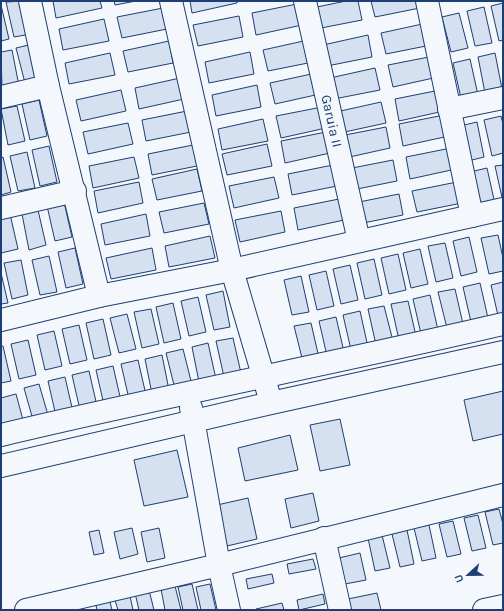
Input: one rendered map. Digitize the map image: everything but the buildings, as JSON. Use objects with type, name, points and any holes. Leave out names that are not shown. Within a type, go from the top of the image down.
[{"type":"street","points":[[30,1],[48,86],[75,191],[99,296]]},
{"type":"street","points":[[171,1],[232,270],[265,378],[270,403]]},
{"type":"street","name":"Garuia II","points":[[305,1],[359,241]]},
{"type":"street","points":[[432,2],[449,109],[472,216]]},
{"type":"street","points":[[1,97],[48,86]]},
{"type":"street","points":[[449,109],[503,98]]},
{"type":"street","points":[[1,208],[75,191]]},
{"type":"street","points":[[1,320],[99,296],[232,270],[503,210]]},
{"type":"street","points":[[1,435],[105,410],[265,378],[503,324]]},
{"type":"street","points":[[1,466],[270,403],[503,352]]},
{"type":"street","points":[[189,393],[219,565],[229,610]]},
{"type":"street","points":[[26,610],[219,565],[503,495]]},
{"type":"street","points":[[324,538],[340,610]]},
{"type":"street","points":[[484,610],[503,606]]}]
